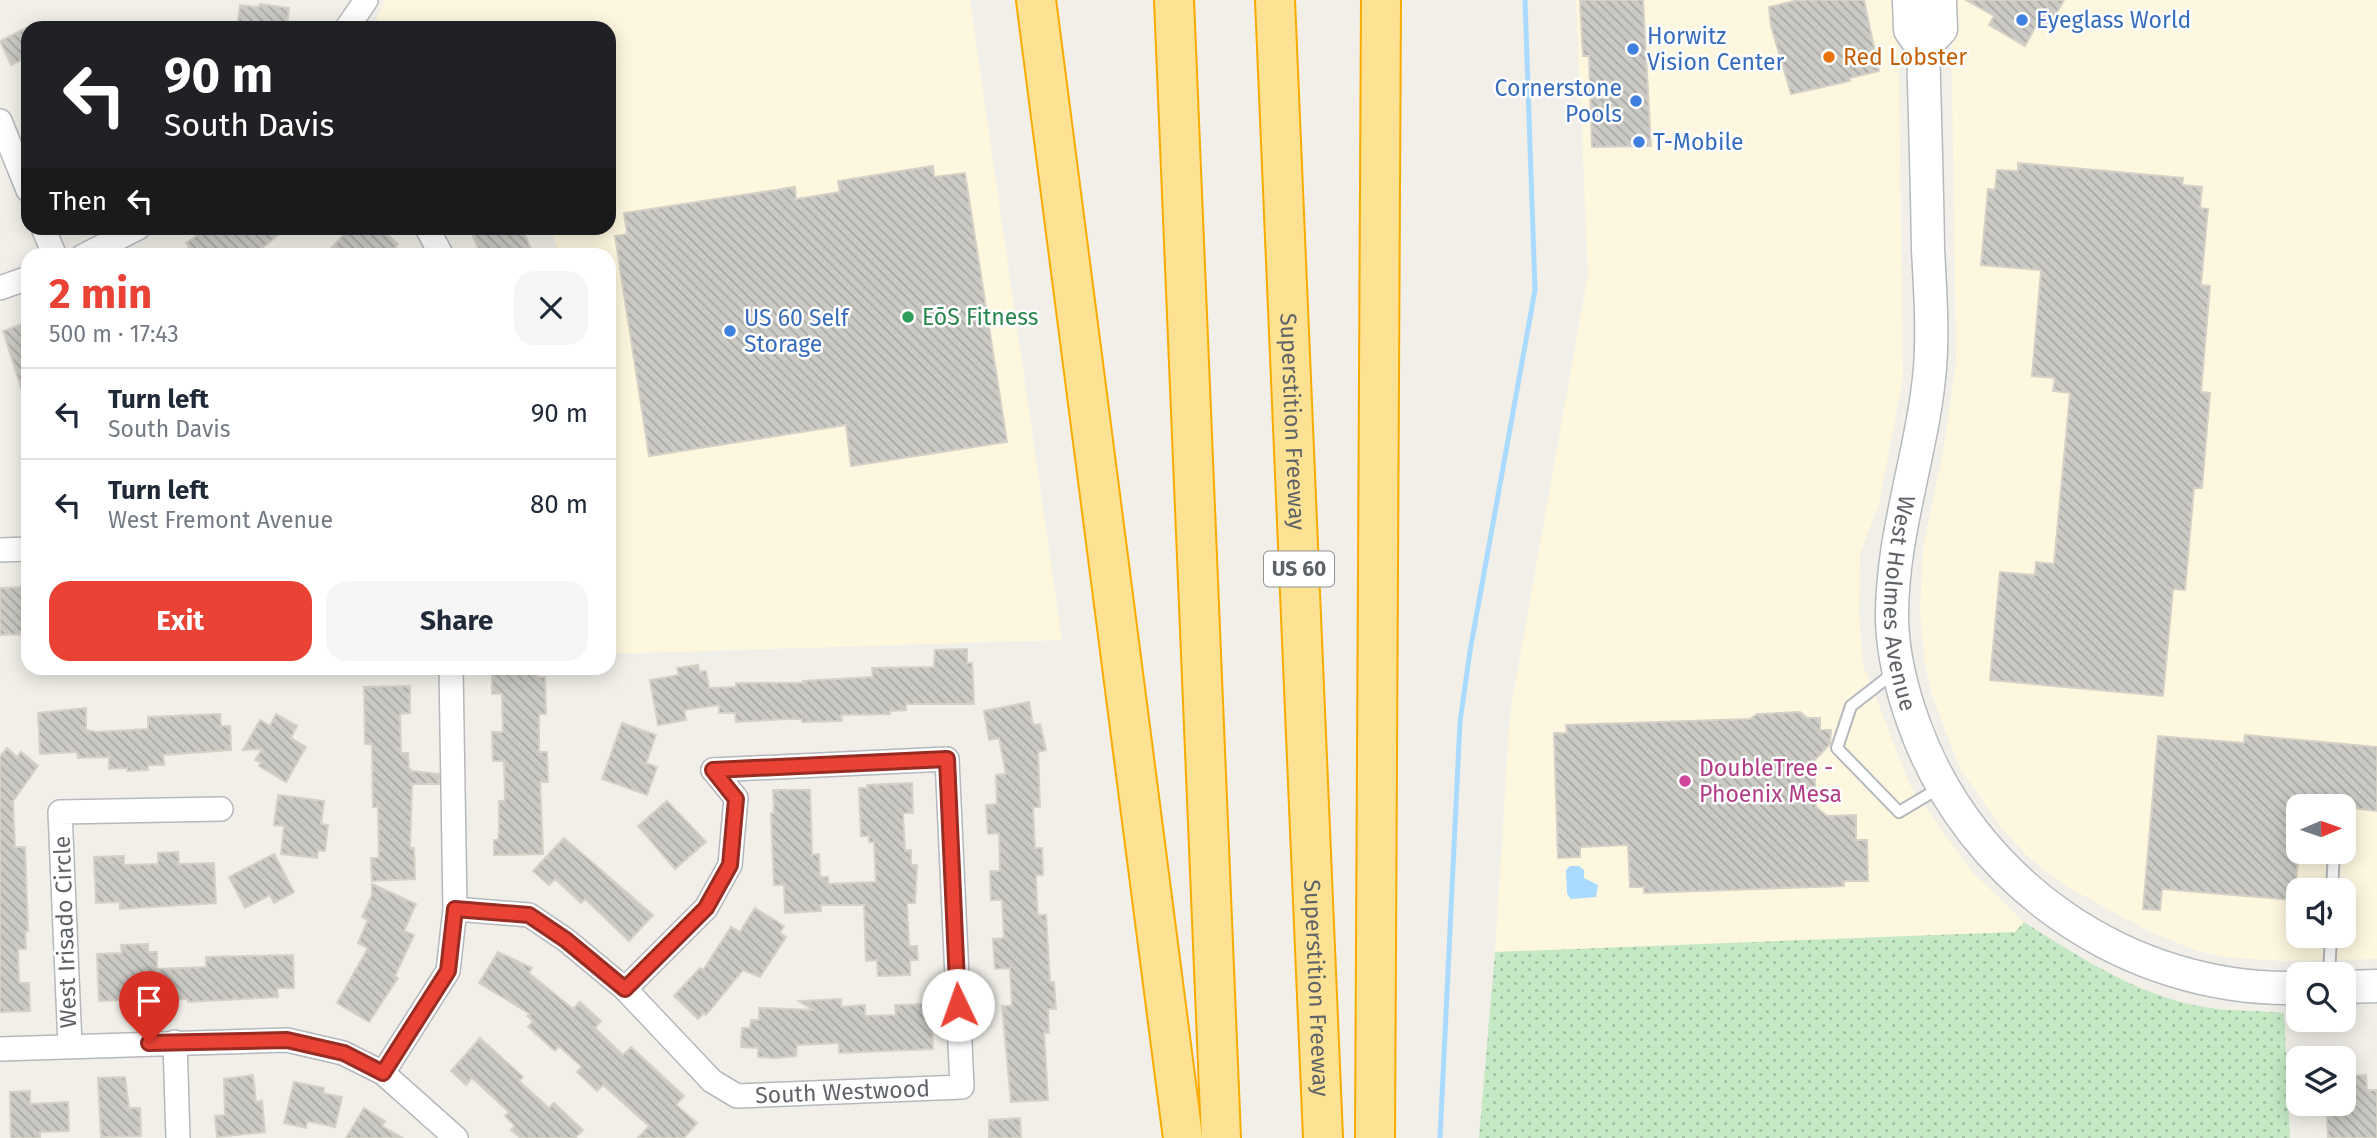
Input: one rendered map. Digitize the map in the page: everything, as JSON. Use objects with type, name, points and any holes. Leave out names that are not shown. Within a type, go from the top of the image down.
[{"type":"highway","points":[[1036,0],[1183,1138]]},
{"type":"highway","points":[[1174,0],[1222,1138]]},
{"type":"highway","name":"Superstition Freeway","points":[[1275,0],[1323,1138]]},
{"type":"highway","points":[[1375,1138],[1381,0]]},
{"type":"street","points":[[352,21],[366,0]]},
{"type":"street","name":"West Holmes Avenue","points":[[1909,0],[1910,30],[1923,48],[1930,365],[1897,559],[1892,620],[1898,670],[1920,741],[1942,786],[1988,854],[2036,898],[2092,934],[2130,953],[2197,978],[2235,986],[2286,988]]},
{"type":"street","points":[[1923,48],[1941,29],[1940,0]]},
{"type":"street","points":[[0,121],[21,173]]},
{"type":"street","points":[[99,248],[124,235]]},
{"type":"street","points":[[0,288],[21,280]]},
{"type":"street","points":[[0,550],[21,550]]},
{"type":"street","points":[[383,1073],[448,971],[455,909],[451,675]]},
{"type":"street","name":"South Westwood","points":[[455,909],[529,915],[566,940],[625,989],[712,1081],[737,1096],[962,1087],[947,759],[713,770],[736,799],[730,865],[706,908],[625,989]]},
{"type":"street","name":"West Irisado Circle","points":[[70,1046],[60,812],[221,809]]},
{"type":"street","points":[[2356,987],[2377,986]]},
{"type":"street","points":[[0,1049],[287,1040],[344,1053],[383,1073],[456,1138]]},
{"type":"street","points":[[175,1042],[178,1138]]},
{"type":"lane","points":[[1898,670],[1851,706],[1837,748],[1899,812],[1942,786]]},
{"type":"shaded area","points":[[386,0],[970,0],[1062,640],[616,654],[616,248],[557,248],[553,235],[616,235],[616,21],[379,21],[376,18]]},
{"type":"shaded area","points":[[1576,0],[1898,0],[1903,378],[1879,504],[1860,554],[1859,614],[1863,665],[1910,785],[1971,871],[2024,922],[2015,932],[1495,952],[1510,713],[1588,274]]},
{"type":"shaded area","points":[[1951,0],[2377,0],[2377,959],[2285,961],[2223,957],[2198,951],[2148,931],[2066,886],[2028,857],[1999,825],[1960,768],[1932,696],[1925,665],[1920,611],[1923,549],[1944,446],[1956,363]]},
{"type":"green space","points":[[2024,922],[2110,973],[2155,994],[2214,1009],[2284,1013],[2286,1116],[2289,1116],[2290,1138],[1479,1138],[1495,952],[2015,932]]},
{"type":"water","points":[[1570,866],[1579,866],[1584,870],[1584,878],[1598,885],[1596,897],[1571,899],[1567,894],[1566,870]]},
{"type":"building","points":[[1580,0],[1643,0],[1651,146],[1592,147],[1589,56],[1583,56]]},
{"type":"building","name":"Red Lobster","points":[[1799,0],[1864,0],[1879,71],[1850,78],[1850,81],[1791,94],[1771,26],[1769,7]]},
{"type":"building","name":"Eyeglass World","points":[[1966,0],[2064,0],[2047,30],[2037,24],[2025,46],[1989,25],[1994,16]]},
{"type":"building","points":[[260,4],[289,8],[288,21],[238,21],[240,5],[259,7]]},
{"type":"building","points":[[21,30],[21,60],[11,65],[0,41]]},
{"type":"building","points":[[2018,163],[2183,178],[2182,185],[2202,187],[2200,208],[2208,209],[2201,285],[2210,286],[2201,392],[2210,393],[2202,488],[2194,488],[2185,590],[2173,589],[2163,696],[1990,680],[2000,572],[2035,575],[2036,562],[2054,564],[2070,393],[2053,391],[2055,378],[2032,376],[2041,270],[1981,265],[1988,189],[1995,190],[1997,170],[2018,171]]},
{"type":"building","points":[[933,166],[934,177],[965,173],[1007,442],[851,466],[846,425],[649,456],[615,236],[627,234],[624,213],[795,187],[796,199],[840,192],[838,181]]},
{"type":"building","points":[[198,235],[278,235],[262,248],[189,248],[186,243]]},
{"type":"building","points":[[344,235],[388,235],[398,244],[395,248],[331,248]]},
{"type":"building","points":[[472,235],[525,235],[531,248],[478,248]]},
{"type":"building","points":[[21,324],[21,387],[3,331]]},
{"type":"building","points":[[21,587],[21,634],[0,635],[0,588]]},
{"type":"building","points":[[967,649],[967,663],[972,663],[974,704],[906,704],[906,710],[890,711],[890,714],[841,715],[842,721],[802,722],[802,719],[785,719],[736,722],[735,713],[719,713],[719,705],[684,710],[686,720],[658,725],[650,680],[679,675],[677,668],[698,665],[699,672],[706,671],[709,688],[736,687],[736,683],[803,683],[873,677],[872,668],[934,667],[935,650]]},
{"type":"building","points":[[492,675],[545,677],[546,714],[539,714],[539,752],[547,752],[548,782],[540,782],[543,854],[494,855],[494,840],[498,840],[499,801],[505,801],[504,761],[493,761],[492,732],[503,732],[502,694],[492,694]]},
{"type":"building","points":[[410,686],[410,713],[400,714],[401,753],[408,753],[409,768],[412,771],[439,774],[439,784],[412,784],[410,848],[414,848],[415,879],[372,881],[371,858],[379,858],[378,807],[373,807],[372,744],[365,744],[364,687]]},
{"type":"building","points":[[1029,702],[1033,725],[1040,724],[1046,750],[1038,752],[1040,807],[1033,807],[1035,848],[1042,848],[1043,875],[1036,875],[1037,908],[1038,915],[1046,915],[1050,982],[1054,982],[1056,1009],[1048,1009],[1049,1033],[1044,1033],[1048,1100],[1011,1102],[1002,1006],[1012,1006],[1010,968],[995,969],[993,939],[1004,938],[1002,900],[991,900],[990,871],[1000,871],[999,833],[988,834],[986,805],[997,804],[996,775],[1006,774],[999,738],[989,740],[984,711]]},
{"type":"building","points":[[86,708],[86,730],[96,732],[148,729],[148,717],[220,714],[221,726],[230,726],[231,750],[163,755],[164,765],[148,765],[148,770],[127,771],[127,768],[109,769],[109,757],[78,758],[77,752],[40,754],[38,713]]},
{"type":"building","name":"DoubleTree - Phoenix Mesa","points":[[1800,712],[1807,718],[1820,718],[1820,730],[1831,730],[1830,744],[1814,761],[1816,807],[1827,816],[1856,815],[1856,840],[1867,840],[1868,881],[1844,881],[1844,886],[1644,893],[1644,887],[1630,887],[1628,845],[1580,847],[1580,857],[1558,858],[1554,733],[1567,733],[1566,725],[1750,719],[1757,714]]},
{"type":"building","points":[[276,714],[297,726],[291,738],[306,747],[286,782],[259,766],[261,763],[255,760],[262,749],[243,750],[260,720],[270,726]]},
{"type":"building","points":[[622,723],[656,735],[646,763],[657,767],[647,795],[602,779]]},
{"type":"building","points":[[2245,735],[2377,747],[2377,811],[2356,809],[2356,794],[2286,794],[2286,864],[2298,864],[2296,878],[2286,878],[2286,899],[2162,889],[2160,910],[2143,909],[2158,736],[2244,743]]},
{"type":"building","points":[[7,748],[17,757],[21,752],[38,766],[13,801],[15,847],[25,847],[28,931],[25,931],[26,949],[18,949],[19,983],[29,983],[30,1011],[0,1012],[0,757]]},
{"type":"building","points":[[912,783],[913,813],[903,813],[905,851],[911,850],[911,865],[917,865],[915,903],[907,903],[909,946],[917,946],[918,960],[910,960],[910,975],[878,976],[877,960],[866,961],[864,905],[821,905],[821,911],[785,913],[784,885],[774,885],[771,813],[774,813],[773,790],[810,790],[812,855],[819,854],[820,877],[828,877],[828,884],[876,882],[874,842],[869,842],[869,836],[861,836],[859,788],[867,788],[867,785]]},
{"type":"building","points":[[278,795],[324,801],[321,824],[328,825],[325,851],[318,850],[317,858],[281,854],[284,826],[274,825]]},
{"type":"building","points":[[667,801],[706,842],[675,869],[638,826]]},
{"type":"building","points":[[564,838],[653,915],[629,941],[585,899],[581,903],[555,879],[549,885],[533,871]]},
{"type":"building","points":[[178,852],[179,864],[214,863],[216,903],[120,909],[120,902],[96,903],[94,857],[124,856],[124,865],[158,864],[158,853]]},
{"type":"building","points":[[274,854],[294,892],[274,903],[270,895],[245,908],[229,877]]},
{"type":"building","points":[[372,884],[416,904],[404,931],[414,935],[395,976],[398,978],[369,1022],[337,1003],[368,948],[358,943],[368,920],[362,917],[372,895]]},
{"type":"building","points":[[755,908],[784,926],[780,933],[786,937],[760,977],[743,970],[706,1015],[704,1013],[698,1019],[674,996],[700,968],[703,970],[731,927],[740,932]]},
{"type":"building","points":[[148,944],[148,952],[157,952],[157,969],[206,967],[206,957],[293,955],[294,988],[277,988],[278,997],[188,1002],[188,999],[170,1000],[170,987],[129,989],[129,1000],[99,1001],[97,954],[122,953],[121,945]]},
{"type":"building","points":[[498,952],[532,968],[529,973],[573,1009],[580,1002],[601,1021],[595,1028],[623,1055],[631,1047],[684,1096],[676,1105],[697,1123],[684,1138],[638,1138],[649,1126],[603,1085],[597,1091],[577,1072],[582,1067],[559,1046],[555,1051],[528,1027],[533,1021],[527,1016],[530,1014],[479,983]]},
{"type":"building","points":[[841,999],[841,1007],[865,1005],[865,1016],[896,1015],[895,1005],[931,1004],[933,1049],[839,1053],[839,1043],[797,1045],[796,1056],[775,1058],[758,1057],[758,1048],[741,1047],[742,1028],[750,1028],[751,1020],[759,1020],[759,1008],[813,1010],[799,1001]]},
{"type":"building","points":[[480,1038],[523,1077],[519,1081],[549,1108],[554,1103],[583,1130],[575,1138],[520,1138],[511,1130],[515,1126],[505,1116],[509,1112],[472,1078],[466,1085],[451,1071]]},
{"type":"building","points":[[253,1075],[256,1102],[262,1101],[265,1132],[217,1137],[215,1116],[225,1115],[224,1079]]},
{"type":"building","points":[[2356,1075],[2366,1075],[2367,1090],[2377,1090],[2377,1138],[2328,1138],[2327,1116],[2356,1116]]},
{"type":"building","points":[[125,1077],[129,1108],[140,1108],[141,1136],[101,1137],[98,1078]]},
{"type":"building","points":[[294,1082],[324,1088],[323,1093],[342,1097],[335,1127],[307,1121],[306,1128],[284,1123]]},
{"type":"building","points":[[30,1091],[30,1104],[68,1102],[69,1131],[40,1132],[40,1138],[11,1138],[10,1092]]},
{"type":"building","points":[[364,1108],[385,1121],[382,1126],[403,1138],[346,1138]]},
{"type":"building","points":[[1020,1118],[1021,1138],[989,1138],[989,1120]]},
{"type":"waterway","points":[[1440,1138],[1460,722],[1470,651],[1535,290],[1525,0]]},
{"type":"place","name":"Eyeglass World","points":[[2022,20]]},
{"type":"place","name":"Horwitz Vision Center","points":[[1633,49]]},
{"type":"place","name":"Red Lobster","points":[[1829,57]]},
{"type":"place","name":"Cornerstone Pools","points":[[1636,101]]},
{"type":"place","name":"T-Mobile","points":[[1639,142]]},
{"type":"place","name":"EōS Fitness","points":[[908,317]]},
{"type":"place","name":"US 60 Self Storage","points":[[730,331]]},
{"type":"place","name":"DoubleTree - Phoenix Mesa","points":[[1685,781]]},
{"type":"route","points":[[149,1043],[287,1040],[344,1053],[383,1073],[448,971],[455,909],[529,915],[566,940],[625,989],[706,908],[730,865],[736,799],[713,770],[947,759],[958,1005]]}]
